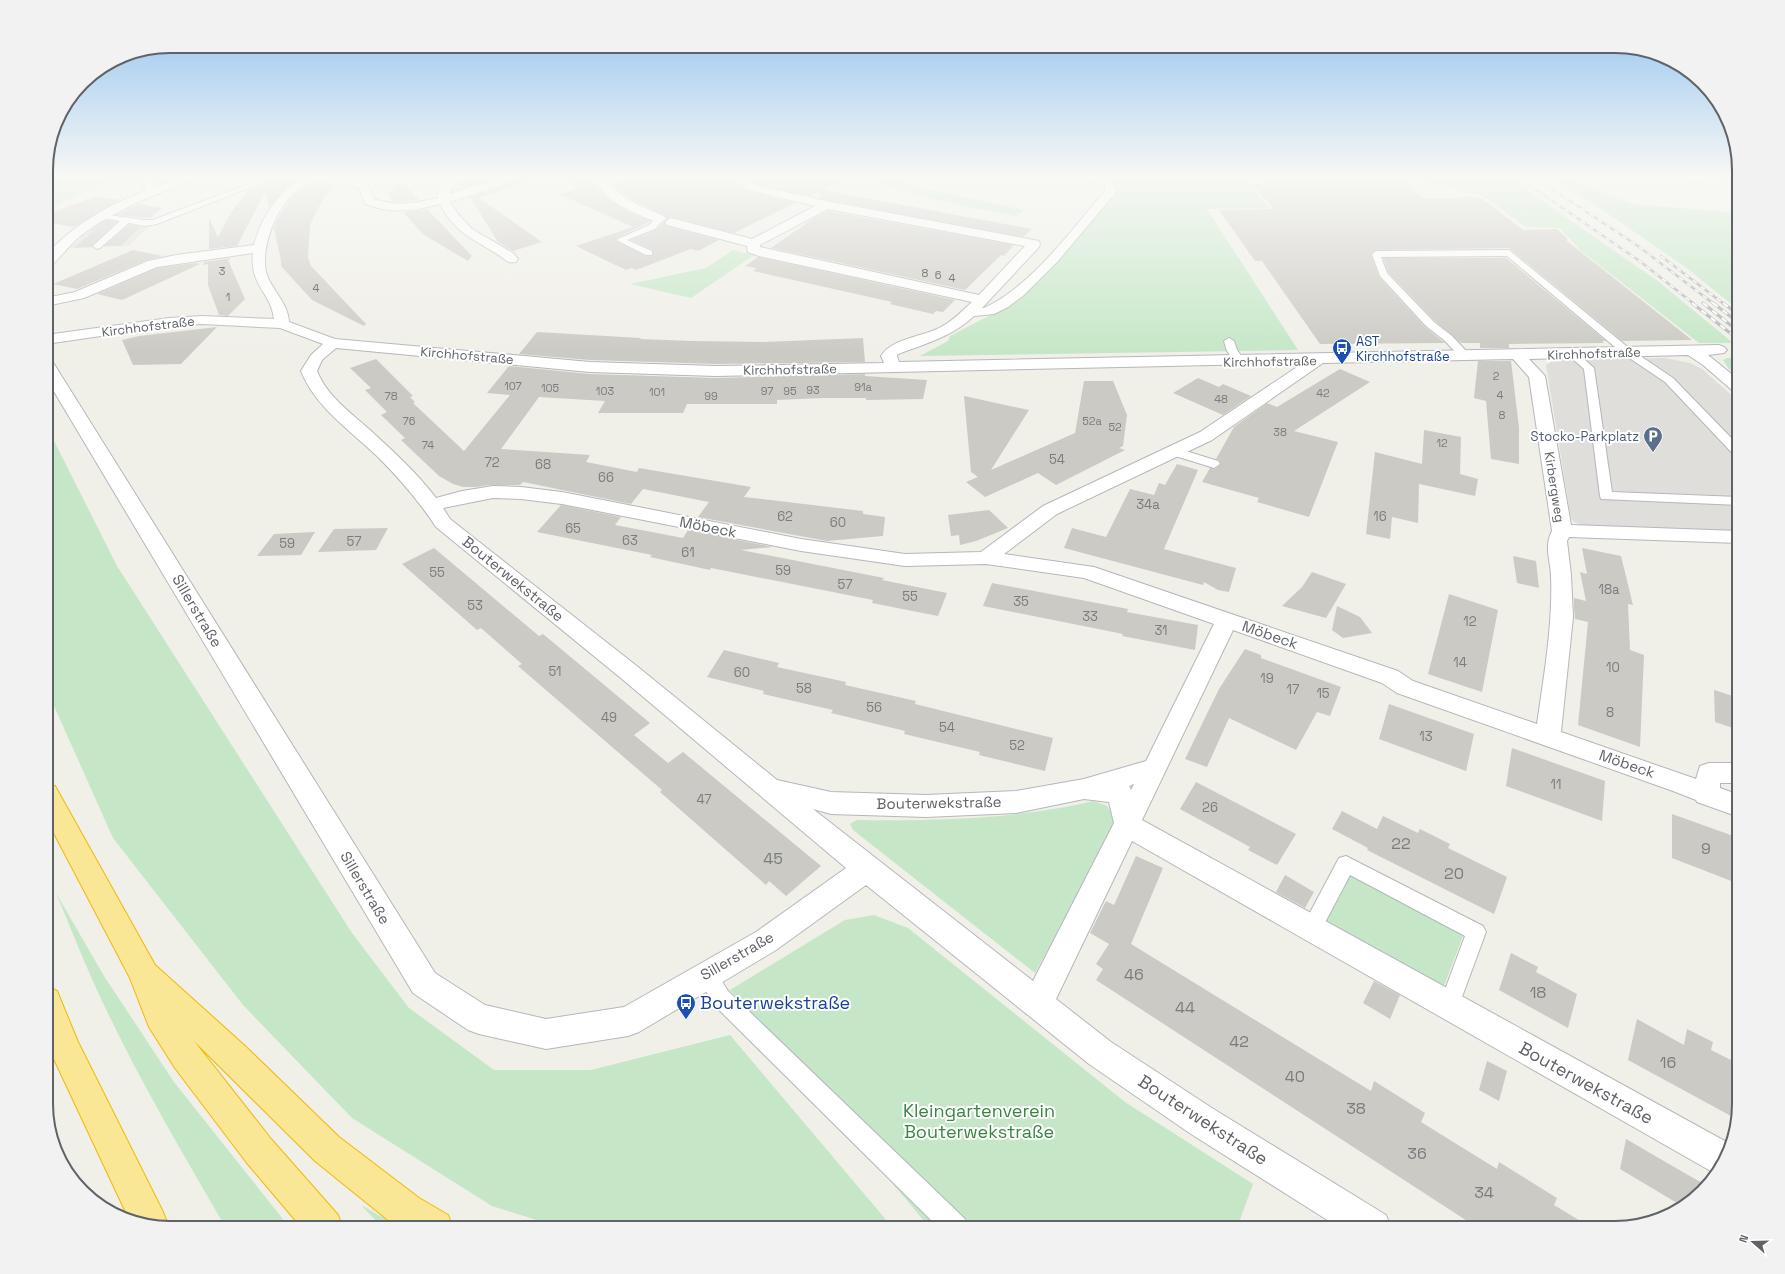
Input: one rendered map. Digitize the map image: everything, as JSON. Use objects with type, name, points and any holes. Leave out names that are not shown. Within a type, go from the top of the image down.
[{"type":"highway","points":[[53,806],[143,972],[160,1016],[186,1057],[259,1151],[319,1221]]},
{"type":"highway","points":[[143,972],[234,1057],[327,1149],[406,1211],[422,1221]]},
{"type":"highway","points":[[53,1019],[66,1052],[147,1219]]},
{"type":"street","points":[[53,255],[58,248],[75,234]]},
{"type":"street","points":[[263,234],[258,262],[260,275],[266,289],[282,313],[282,324]]},
{"type":"street","points":[[474,234],[484,242],[508,255],[511,259]]},
{"type":"street","points":[[716,234],[754,243],[770,234]]},
{"type":"street","points":[[893,367],[889,356],[892,351],[945,331],[958,323],[982,300],[1034,244],[983,234]]},
{"type":"street","points":[[970,311],[988,311],[1002,305],[1038,275],[1074,234]]},
{"type":"street","points":[[754,243],[753,249],[764,253],[982,300]]},
{"type":"street","points":[[53,301],[79,295],[153,264],[176,259],[260,248]]},
{"type":"street","name":"Kirchhofstraße","points":[[53,339],[169,322],[202,320],[282,324],[333,342],[590,366],[652,370],[716,371],[1518,356],[1626,351],[1719,350]]},
{"type":"street","name":"Bouterwekstraße","points":[[333,342],[316,358],[309,371],[311,379],[324,396],[371,441],[432,505],[443,523],[772,788],[867,869],[1100,1053],[1203,1122],[1362,1221]]},
{"type":"street","points":[[1692,351],[1709,362],[1732,382]]},
{"type":"street","name":"Kirbergweg","points":[[1518,356],[1537,376],[1562,531],[1557,540],[1561,575],[1562,617],[1548,736]]},
{"type":"street","points":[[986,558],[1050,510],[1206,436],[1317,360]]},
{"type":"street","name":"Sillerstraße","points":[[53,375],[424,983],[479,1019],[546,1034],[628,1020],[766,941],[867,869]]},
{"type":"street","name":"Möbeck","points":[[432,505],[462,497],[493,492],[521,493],[562,498],[801,545],[898,559],[986,558],[1087,572],[1390,677],[1405,687],[1548,736],[1682,784],[1706,795],[1732,804]]},
{"type":"street","name":"Kirbergweg","points":[[1562,531],[1732,537]]},
{"type":"street","points":[[1037,1004],[1128,825],[1154,768],[1228,620]]},
{"type":"street","name":"Bouterwekstraße","points":[[772,788],[831,803],[926,806],[1016,802],[1084,789],[1154,768]]},
{"type":"street","points":[[1706,795],[1709,773],[1732,774]]},
{"type":"street","name":"Bouterwekstraße","points":[[1084,789],[1120,793],[1128,825],[1719,1157]]},
{"type":"lane","points":[[97,246],[110,234]]},
{"type":"lane","points":[[634,234],[620,240],[649,253]]},
{"type":"lane","points":[[1466,357],[1448,338],[1430,324],[1383,274],[1376,254],[1509,253],[1626,351],[1669,380],[1732,446]]},
{"type":"lane","points":[[1229,340],[1232,351],[1240,361]]},
{"type":"lane","points":[[1572,354],[1588,368],[1606,496],[1732,502]]},
{"type":"lane","points":[[1173,452],[1214,464]]},
{"type":"lane","points":[[1312,928],[1346,864],[1476,932],[1449,1006]]},
{"type":"lane","points":[[706,974],[721,998],[949,1221]]},
{"type":"shaded area","points":[[85,234],[141,234],[128,246],[70,248]]},
{"type":"shaded area","name":"Stocko-Parkplatz","points":[[1665,358],[1690,363],[1702,369],[1732,396],[1732,531],[1588,527],[1574,522],[1571,518],[1546,365],[1553,361]]},
{"type":"green space","points":[[1080,234],[1223,234],[1298,350],[920,356],[948,341],[950,336],[1008,306],[1042,276]]},
{"type":"green space","points":[[1566,234],[1591,234],[1659,282],[1732,343],[1699,343],[1580,250]]},
{"type":"green space","points":[[1638,234],[1732,234],[1732,304],[1684,266]]},
{"type":"green space","points":[[733,250],[754,255],[691,298],[630,284],[706,268]]},
{"type":"green space","points":[[1732,358],[1732,372],[1729,369],[1723,360]]},
{"type":"green space","points":[[53,439],[117,566],[352,933],[409,1008],[494,1070],[591,1070],[730,1035],[887,1221],[540,1221],[492,1206],[352,1118],[243,1005],[113,838],[53,704]]},
{"type":"green space","points":[[1094,801],[1107,806],[1115,817],[1114,830],[1035,973],[853,830],[850,824],[857,820],[976,818],[1035,812]]},
{"type":"green space","points":[[1351,875],[1458,930],[1463,936],[1442,991],[1328,931],[1325,920],[1346,877]]},
{"type":"green space","points":[[56,893],[104,976],[174,1082],[284,1221],[222,1221],[151,1097],[116,1031],[85,963]]},
{"type":"green space","name":"Kleingartenverein Bouterwekstraße","points":[[874,915],[908,928],[1125,1102],[1253,1184],[1240,1221],[924,1221],[730,990],[845,920]]},
{"type":"green space","points":[[361,1205],[389,1221],[376,1221]]},
{"type":"building","points":[[90,234],[103,234],[92,245],[92,247],[74,248]]},
{"type":"building","points":[[118,234],[133,234],[120,246],[104,246]]},
{"type":"building","points":[[209,234],[217,234],[218,237],[219,234],[243,234],[237,246],[209,249]]},
{"type":"building","points":[[275,234],[309,234],[308,257],[311,266],[366,324],[364,326],[312,300],[281,266]]},
{"type":"building","points":[[451,234],[472,256],[468,261],[424,235]]},
{"type":"building","points":[[493,234],[531,234],[542,242],[513,251],[498,242]]},
{"type":"building","points":[[611,234],[624,234],[615,239],[645,256],[653,256],[653,250],[631,240],[645,234],[698,234],[719,240],[698,251],[691,249],[636,270],[632,268],[626,270],[576,246]]},
{"type":"building","points":[[790,234],[956,234],[1014,245],[1004,256],[1001,255],[965,290],[771,248]]},
{"type":"building","points":[[1009,234],[1026,234],[1023,237]]},
{"type":"building","points":[[1236,234],[1563,234],[1567,238],[1567,241],[1692,340],[1622,341],[1509,248],[1376,250],[1371,255],[1379,277],[1425,327],[1445,343],[1320,344],[1262,261],[1255,261]]},
{"type":"building","points":[[133,250],[163,256],[147,260],[77,289],[53,284]]},
{"type":"building","points":[[758,257],[955,300],[943,312],[936,311],[933,314],[890,304],[892,302],[753,271],[756,268],[745,266]]},
{"type":"building","points":[[231,258],[228,260],[245,299],[228,316],[219,315],[208,285],[208,264],[203,265],[204,262]]},
{"type":"building","points":[[1383,258],[1506,258],[1606,341],[1602,341],[1604,343],[1509,344],[1509,348],[1480,348],[1480,343],[1461,343],[1435,321],[1388,272]]},
{"type":"building","points":[[195,263],[200,264],[122,300],[97,294],[157,268]]},
{"type":"building","points":[[217,327],[181,364],[133,365],[122,340],[139,336]]},
{"type":"building","points":[[537,332],[693,341],[763,342],[863,338],[865,362],[716,364],[590,360],[519,354]]},
{"type":"building","points":[[376,359],[413,396],[410,397],[415,402],[413,403],[464,451],[510,395],[487,393],[509,366],[590,374],[716,378],[865,374],[865,376],[927,380],[923,399],[866,400],[866,398],[824,398],[777,400],[777,404],[687,404],[683,413],[598,413],[605,401],[539,397],[501,449],[590,455],[586,462],[637,472],[639,468],[751,487],[744,497],[863,511],[863,514],[885,517],[883,536],[827,541],[698,517],[709,502],[643,489],[631,504],[523,482],[520,485],[489,485],[476,487],[463,487],[453,484],[439,476],[401,440],[405,438],[381,415],[387,412],[365,390],[371,388],[350,368]]},
{"type":"building","points":[[1478,361],[1511,361],[1519,428],[1519,464],[1491,459],[1486,401],[1474,398]]},
{"type":"building","points":[[1340,369],[1370,382],[1294,431],[1338,442],[1309,517],[1257,502],[1259,498],[1202,482],[1210,468],[1215,469],[1221,464],[1219,460],[1216,459],[1234,427],[1267,403],[1277,407]]},
{"type":"building","points":[[1198,378],[1219,387],[1223,384],[1251,396],[1223,415],[1173,393]]},
{"type":"building","points":[[1084,381],[1113,381],[1127,415],[1123,446],[1119,448],[1125,450],[1056,485],[1038,473],[985,497],[966,482],[978,477],[971,472],[964,396],[1029,410],[991,470],[1075,433]]},
{"type":"building","points":[[1424,430],[1461,437],[1460,474],[1478,479],[1475,496],[1419,484],[1418,523],[1392,517],[1390,539],[1366,534],[1375,452],[1422,464]]},
{"type":"building","points":[[1177,464],[1198,470],[1164,549],[1236,568],[1229,592],[1218,590],[1204,582],[1203,585],[1064,548],[1072,528],[1106,537],[1130,489],[1154,495],[1159,483],[1165,485]]},
{"type":"building","points":[[561,505],[621,517],[615,525],[683,538],[688,530],[773,547],[741,550],[884,578],[882,580],[947,593],[938,616],[872,603],[873,600],[711,568],[710,570],[650,557],[652,555],[537,532]]},
{"type":"building","points":[[989,510],[1008,528],[976,541],[960,545],[959,535],[951,536],[948,515]]},
{"type":"building","points":[[388,528],[376,550],[318,552],[334,529]]},
{"type":"building","points":[[315,532],[301,555],[257,556],[274,534]]},
{"type":"building","points":[[434,548],[539,636],[543,634],[650,723],[634,735],[668,763],[683,752],[821,866],[786,896],[769,881],[766,885],[660,792],[662,790],[518,666],[522,664],[481,628],[477,630],[402,564]]},
{"type":"building","points":[[1582,548],[1621,556],[1633,605],[1628,604],[1630,650],[1644,655],[1640,747],[1578,725],[1588,622],[1575,619],[1574,609],[1574,598],[1586,601],[1580,572],[1587,574]]},
{"type":"building","points":[[1513,556],[1536,561],[1539,588],[1517,583]]},
{"type":"building","points":[[1312,572],[1346,584],[1326,618],[1282,606],[1302,587]]},
{"type":"building","points":[[992,583],[1128,609],[1127,612],[1198,625],[1195,650],[983,606]]},
{"type":"building","points":[[1449,594],[1498,610],[1482,692],[1428,674]]},
{"type":"building","points":[[1337,606],[1360,617],[1372,633],[1343,638],[1332,630]]},
{"type":"building","points":[[1245,649],[1261,655],[1261,658],[1341,687],[1330,716],[1317,712],[1296,750],[1229,718],[1207,767],[1185,759],[1219,689]]},
{"type":"building","points":[[724,650],[779,663],[777,667],[846,682],[845,685],[916,701],[915,704],[1053,738],[1045,771],[979,755],[980,752],[904,734],[905,731],[831,713],[833,710],[763,694],[764,691],[707,677]]},
{"type":"building","points":[[1714,690],[1732,696],[1732,728],[1715,722]]},
{"type":"building","points":[[1389,704],[1474,734],[1466,771],[1379,739]]},
{"type":"building","points":[[1512,748],[1605,781],[1602,821],[1506,786]]},
{"type":"building","points":[[1196,782],[1296,834],[1277,865],[1248,850],[1250,847],[1180,809]]},
{"type":"building","points":[[1342,811],[1377,829],[1383,816],[1418,833],[1420,829],[1450,844],[1448,848],[1507,877],[1494,914],[1367,850],[1368,848],[1332,829]]},
{"type":"building","points":[[1672,814],[1732,835],[1732,881],[1672,858]]},
{"type":"building","points":[[1136,856],[1163,868],[1131,944],[1371,1091],[1374,1081],[1425,1113],[1421,1122],[1497,1169],[1499,1162],[1557,1198],[1554,1205],[1580,1221],[1467,1221],[1096,980],[1103,969],[1096,964],[1109,944],[1090,933],[1106,901],[1114,905]]},
{"type":"building","points":[[1285,875],[1314,892],[1305,908],[1276,892]]},
{"type":"building","points":[[1511,953],[1538,967],[1536,972],[1577,994],[1568,1028],[1499,990]]},
{"type":"building","points":[[1374,981],[1400,995],[1390,1019],[1363,1003]]},
{"type":"building","points":[[1637,1019],[1684,1045],[1687,1029],[1713,1042],[1711,1050],[1732,1060],[1731,1116],[1628,1060]]},
{"type":"building","points":[[1487,1061],[1507,1071],[1499,1101],[1479,1090]]},
{"type":"building","points":[[1626,1139],[1702,1182],[1692,1192],[1677,1203],[1620,1169]]},
{"type":"railway","points":[[1601,234],[1641,262],[1694,304]]},
{"type":"railway","points":[[1621,234],[1714,304]]},
{"type":"railway","points":[[1661,256],[1724,304]]},
{"type":"railway","points":[[1692,303],[1732,334]]},
{"type":"railway","points":[[1703,303],[1732,326]]},
{"type":"railway","points":[[1713,303],[1732,318]]},
{"type":"railway","points":[[1723,303],[1732,310]]},
{"type":"place","name":"AST Kirchhofstraße","points":[[1342,365]]},
{"type":"place","name":"Stocko-Parkplatz","points":[[1653,453]]},
{"type":"place","name":"Bouterwekstraße","points":[[686,1020]]}]
